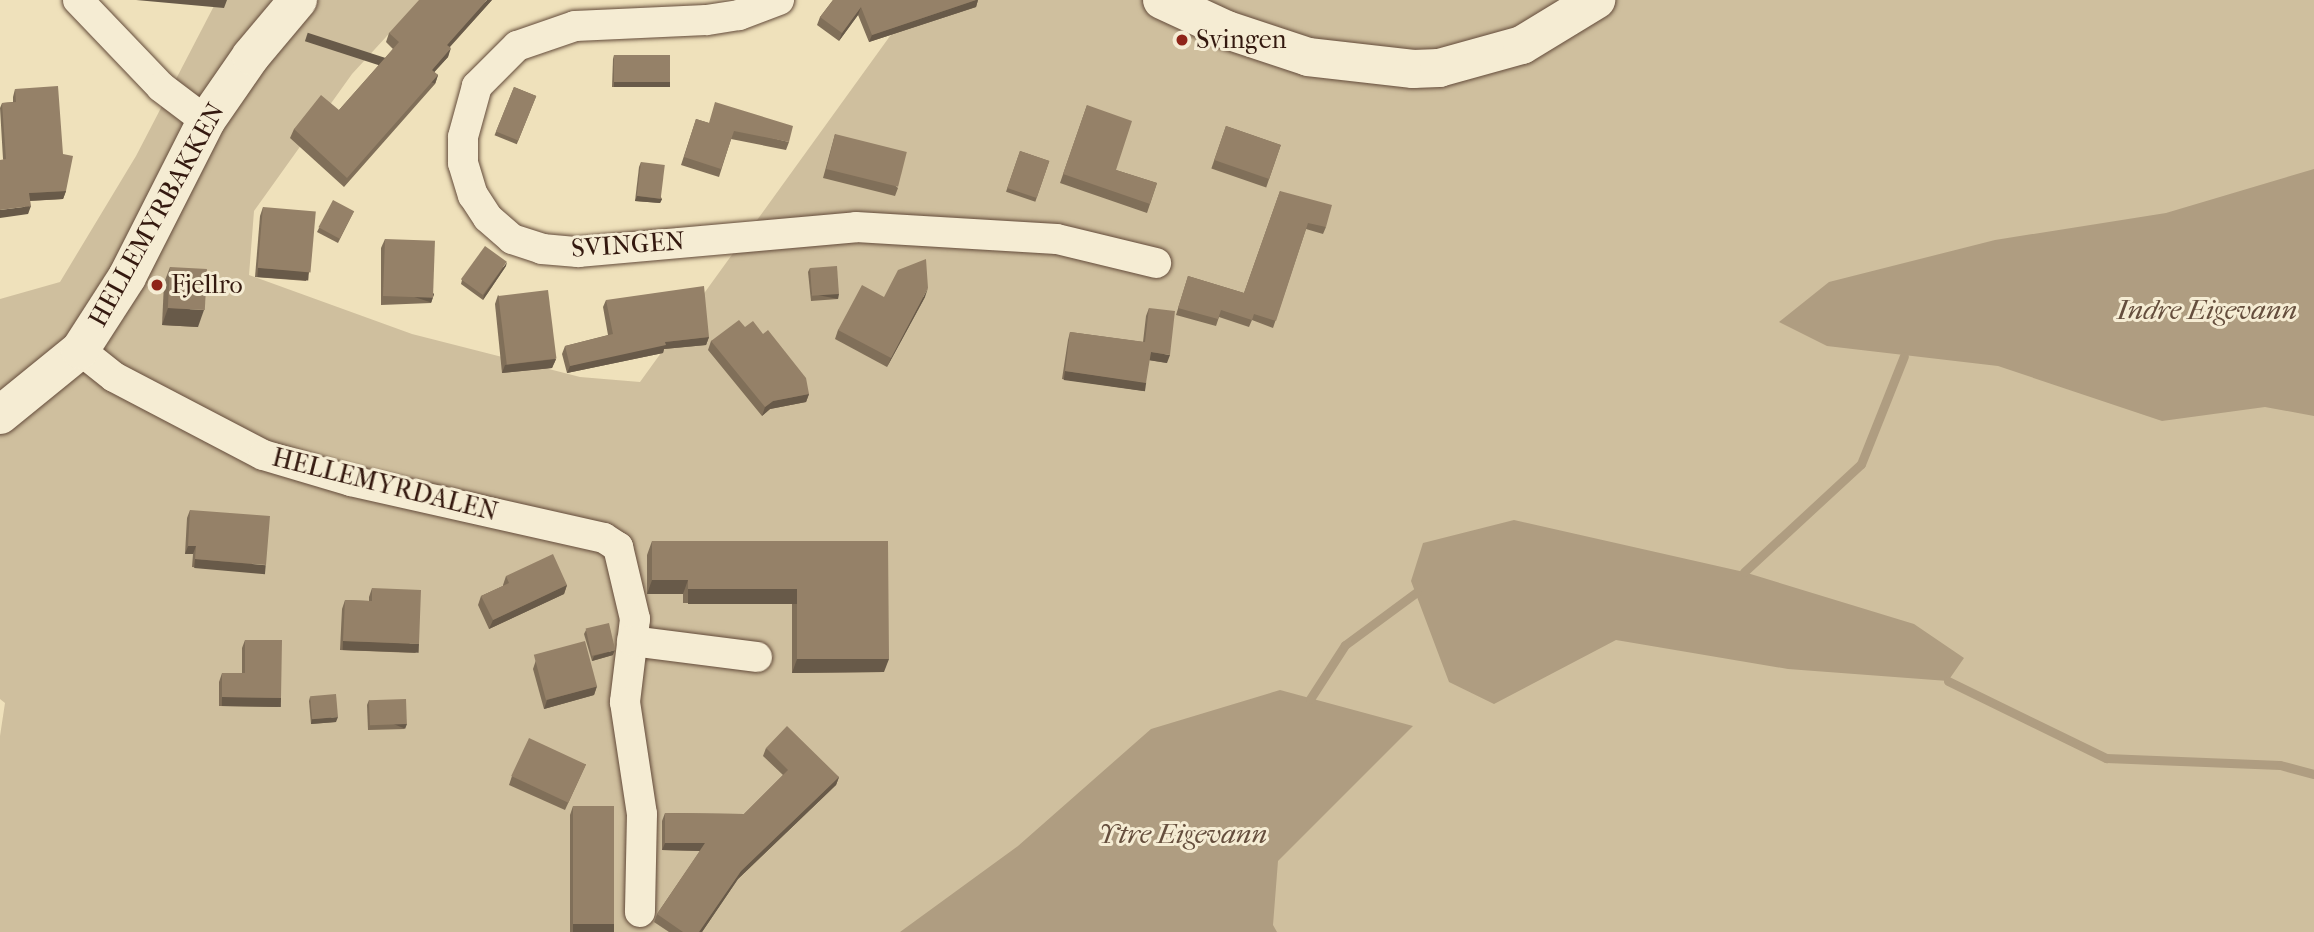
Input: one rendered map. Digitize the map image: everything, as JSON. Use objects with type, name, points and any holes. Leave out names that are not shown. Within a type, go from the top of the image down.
[{"type":"street","points":[[78,0],[161,87],[206,121]]},
{"type":"street","name":"HELLEMYRBAKKEN","points":[[0,415],[80,350],[127,277],[206,121],[251,56],[298,0]]},
{"type":"street","name":"SVINGEN","points":[[779,0],[739,15],[706,20],[575,26],[517,46],[477,86],[463,137],[463,163],[472,195],[488,219],[512,239],[542,249],[578,252],[856,227],[1058,239],[1156,263]]},
{"type":"street","points":[[1161,0],[1274,47],[1363,66],[1400,69],[1439,68],[1522,45],[1595,0]]},
{"type":"street","name":"HELLEMYRDALEN","points":[[80,350],[114,377],[263,455],[351,481],[604,538],[618,547],[635,619],[626,713],[642,814],[640,912]]},
{"type":"street","points":[[632,641],[757,657]]},
{"type":"shaded area","points":[[212,0],[420,0],[352,74],[254,211],[249,275],[412,334],[580,377],[640,382],[916,0],[2314,0],[2314,932],[0,932],[0,736],[5,703],[0,699],[0,299],[60,282],[136,156],[215,4]]},
{"type":"water","name":"Indre Eigevann","points":[[2314,169],[2314,416],[2265,407],[2162,421],[1998,366],[1827,346],[1779,322],[1829,282],[1995,240],[2166,213]]},
{"type":"water","points":[[1514,520],[1744,572],[1914,624],[1964,658],[1948,681],[1788,669],[1616,640],[1494,704],[1449,682],[1411,581],[1423,543]]},
{"type":"water","name":"Ytre Eigevann","points":[[1280,690],[1413,726],[1278,861],[1273,925],[1277,932],[900,932],[1018,846],[1151,729]]},
{"type":"building","points":[[419,0],[487,0],[447,45],[451,48],[432,70],[438,75],[347,178],[294,129],[321,95],[339,110],[399,42],[389,33]]},
{"type":"building","points":[[833,0],[976,0],[872,35],[861,7],[842,33],[820,17]]},
{"type":"building","points":[[614,55],[670,55],[670,82],[614,82]]},
{"type":"building","points":[[58,86],[63,154],[73,156],[66,191],[29,193],[31,206],[0,210],[0,160],[6,159],[2,103],[16,102],[15,89]]},
{"type":"building","points":[[514,87],[536,96],[518,140],[496,132]]},
{"type":"building","points":[[715,102],[793,126],[789,142],[734,131],[721,169],[684,157],[696,119],[709,123]]},
{"type":"building","points":[[1087,105],[1132,121],[1116,170],[1157,183],[1150,204],[1063,174]]},
{"type":"building","points":[[1226,126],[1281,145],[1269,179],[1214,160]]},
{"type":"building","points":[[835,134],[907,152],[898,187],[826,169]]},
{"type":"building","points":[[1020,151],[1049,161],[1037,198],[1007,188]]},
{"type":"building","points":[[641,162],[665,165],[661,199],[637,196]]},
{"type":"building","points":[[1280,191],[1332,205],[1326,227],[1308,223],[1276,321],[1254,314],[1252,320],[1221,310],[1218,319],[1178,308],[1188,276],[1244,293]]},
{"type":"building","points":[[333,200],[354,211],[340,239],[318,227]]},
{"type":"building","points":[[263,207],[316,212],[310,272],[258,268]]},
{"type":"building","points":[[385,239],[435,241],[433,298],[383,296]]},
{"type":"building","points":[[485,246],[507,262],[483,295],[461,279]]},
{"type":"building","points":[[926,259],[928,288],[891,358],[838,330],[862,285],[884,297],[898,270]]},
{"type":"building","points":[[837,266],[839,294],[812,296],[810,268]]},
{"type":"building","points":[[170,267],[207,269],[205,310],[168,308]]},
{"type":"building","points":[[704,286],[709,337],[665,342],[666,345],[570,366],[565,346],[613,334],[606,300]]},
{"type":"building","points":[[548,290],[556,358],[507,365],[498,296]]},
{"type":"building","points":[[1149,308],[1175,311],[1170,355],[1151,352],[1146,383],[1065,371],[1070,332],[1145,342]]},
{"type":"building","points":[[739,320],[745,327],[753,321],[763,334],[768,330],[806,378],[809,394],[773,401],[765,407],[711,341]]},
{"type":"building","points":[[190,510],[270,516],[266,565],[195,559],[196,546],[188,546]]},
{"type":"building","points":[[652,541],[888,541],[889,659],[797,659],[797,589],[688,589],[688,580],[652,580]]},
{"type":"building","points":[[553,554],[567,585],[493,620],[481,596],[509,583],[506,576]]},
{"type":"building","points":[[372,588],[421,590],[419,644],[343,641],[345,600],[372,601]]},
{"type":"building","points":[[609,623],[615,650],[592,656],[586,628]]},
{"type":"building","points":[[245,640],[282,640],[281,698],[222,697],[222,673],[245,673]]},
{"type":"building","points":[[585,641],[597,686],[546,700],[534,655]]},
{"type":"building","points":[[336,694],[338,717],[312,719],[310,696]]},
{"type":"building","points":[[406,699],[407,724],[370,725],[369,700]]},
{"type":"building","points":[[787,726],[839,777],[741,871],[699,932],[683,932],[657,914],[705,843],[665,843],[665,813],[744,814],[788,770],[766,748]]},
{"type":"building","points":[[529,738],[586,765],[568,803],[511,776]]},
{"type":"building","points":[[573,806],[614,806],[614,924],[573,924]]},
{"type":"waterway","points":[[1744,572],[1861,464],[1904,356]]},
{"type":"waterway","points":[[1310,699],[1345,645],[1417,592]]},
{"type":"waterway","points":[[1948,681],[2106,758],[2280,765],[2314,774]]},
{"type":"place","name":"Svingen","points":[[1182,40]]},
{"type":"place","name":"Fjellro","points":[[157,285]]}]
